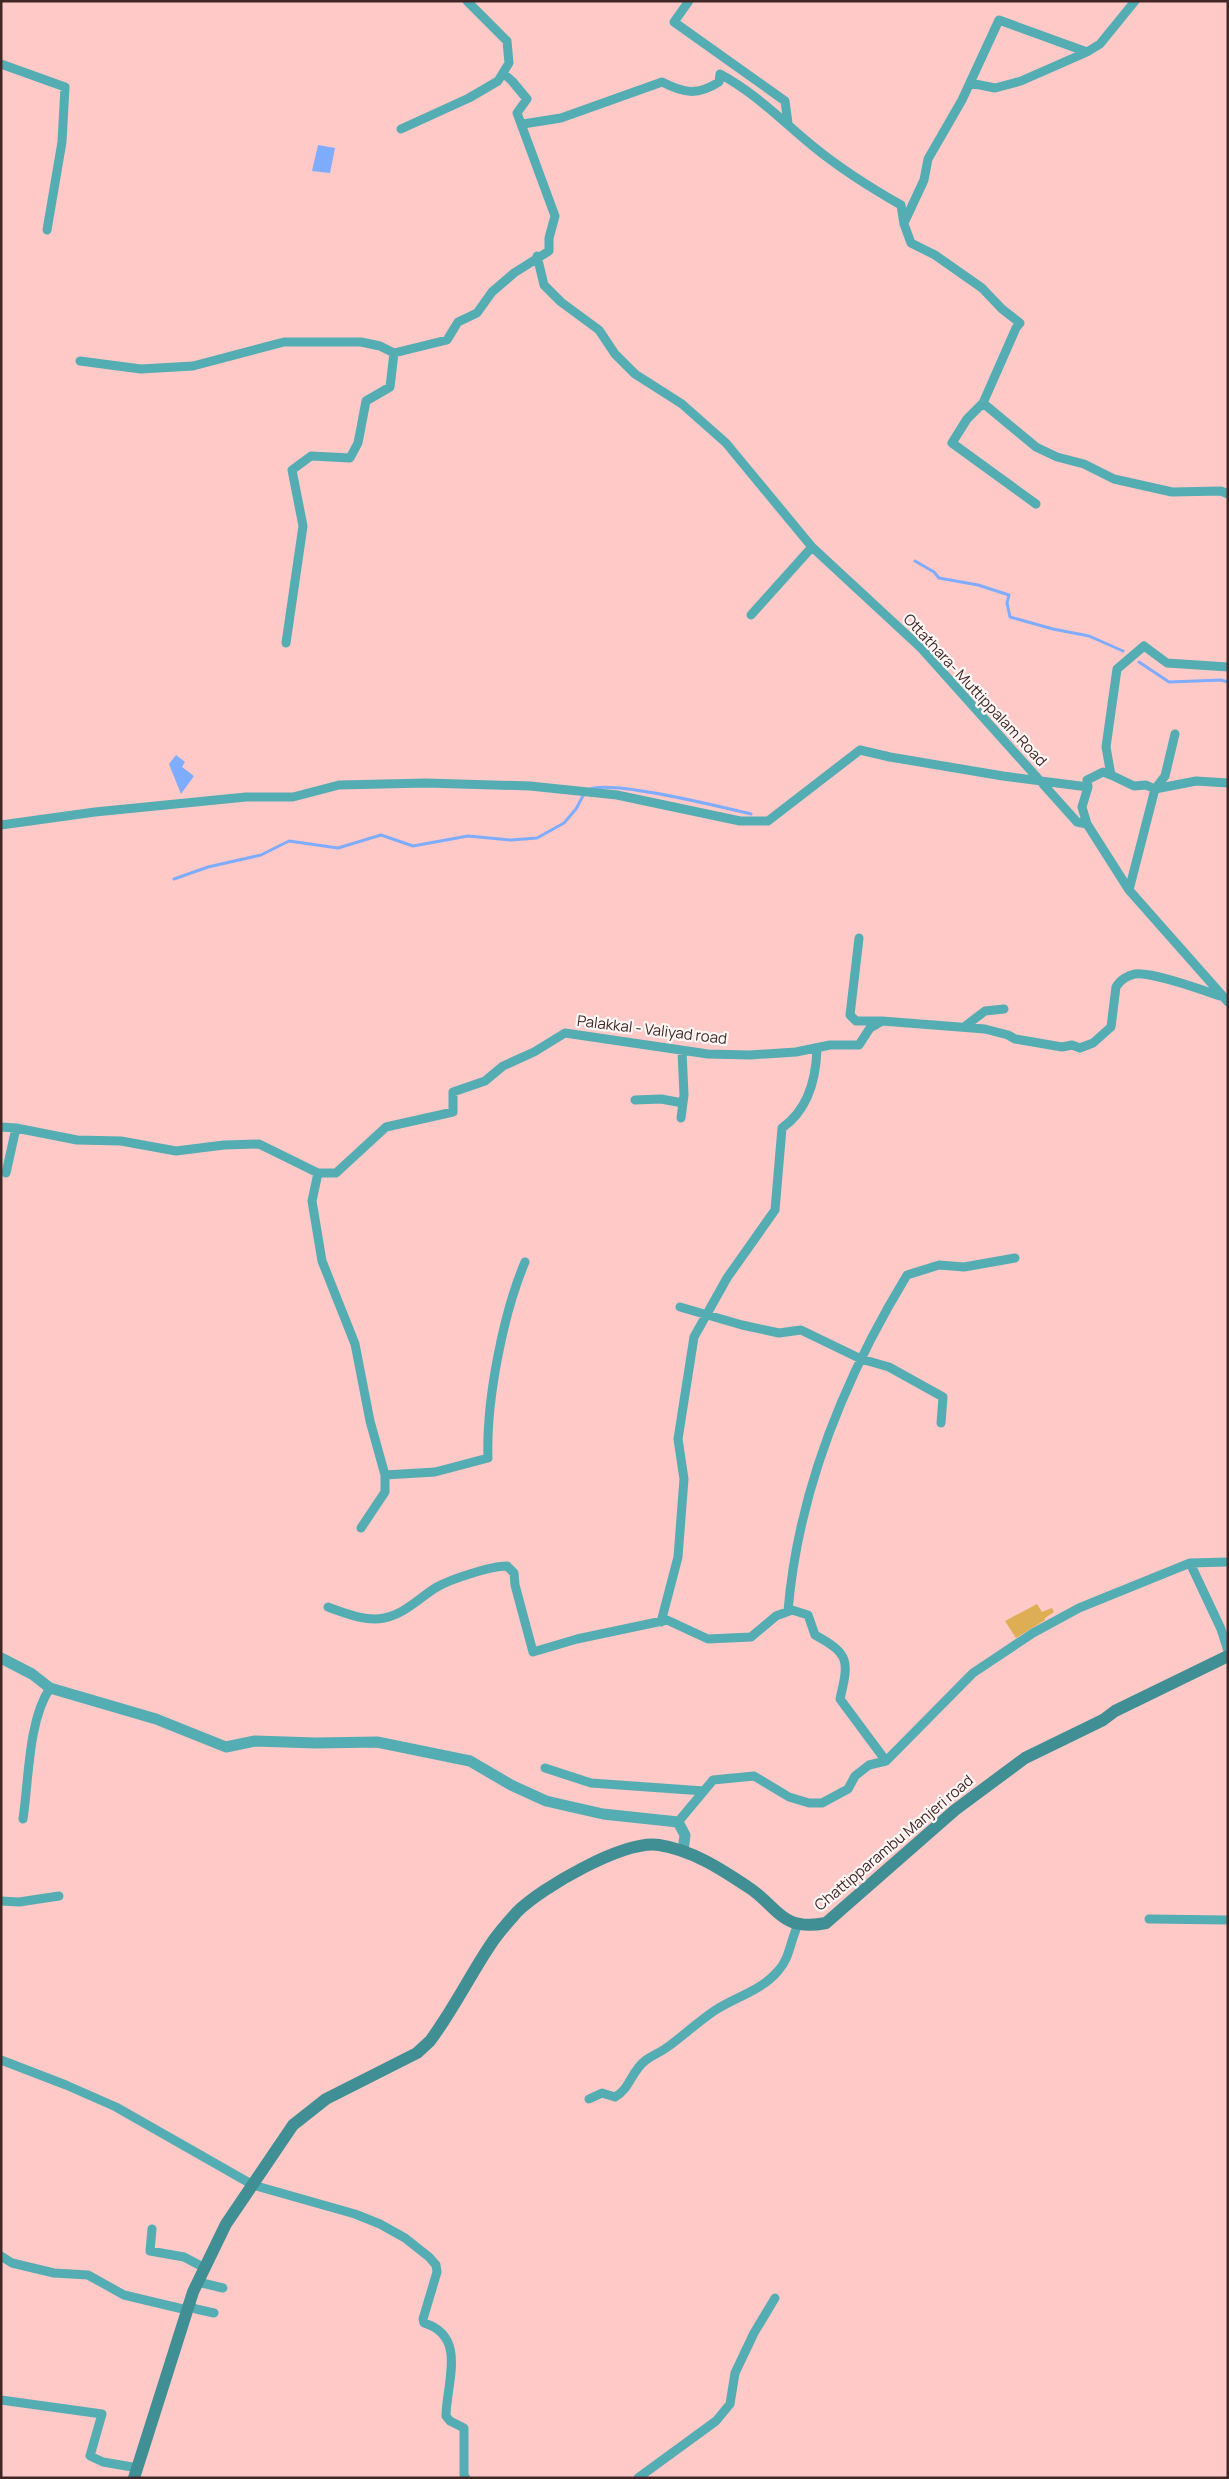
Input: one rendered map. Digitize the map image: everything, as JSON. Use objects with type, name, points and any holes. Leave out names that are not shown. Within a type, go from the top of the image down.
[{"type":"main road","name":"Chattipparambu Manjeri road","points":[[136,2473],[198,2282],[226,2224],[252,2185],[293,2125],[299,2120],[326,2099],[417,2053],[430,2041],[494,1940],[518,1911],[553,1885],[618,1851],[639,1846],[658,1845],[683,1852],[717,1867],[754,1890],[780,1917],[799,1923],[816,1925],[833,1919],[858,1893],[949,1816],[1025,1758],[1103,1720],[1115,1711],[1228,1656]]},
{"type":"street","points":[[401,129],[469,98],[498,81],[509,63],[507,41],[467,1]]},
{"type":"street","points":[[689,1],[674,22],[785,101],[788,123]]},
{"type":"street","points":[[970,83],[994,88],[1020,81],[1087,52],[1100,44],[1135,1]]},
{"type":"street","points":[[904,224],[924,180],[928,159],[970,83],[999,20],[1087,52]]},
{"type":"street","points":[[1,64],[65,87],[62,142],[47,230]]},
{"type":"street","points":[[80,361],[141,370],[193,366],[284,342],[361,342],[380,346],[394,352],[447,340],[458,322],[477,313],[492,292],[538,256],[549,251],[549,238],[555,216],[543,188],[517,113],[527,99],[512,81],[503,74]]},
{"type":"street","points":[[523,124],[561,118],[662,82],[683,92],[708,89],[719,82],[720,74],[738,84],[788,123],[814,147],[857,178],[901,205],[904,224],[911,243],[935,255],[982,288],[1002,309],[1020,323],[1016,328],[983,403],[968,419],[952,443],[1036,504]]},
{"type":"street","name":"Ottathara- Muttippalam Road","points":[[538,256],[544,285],[567,307],[599,330],[615,354],[635,374],[682,404],[726,443],[812,547],[921,648],[1077,822],[1087,824],[1129,890],[1220,996],[1228,1002]]},
{"type":"street","points":[[286,643],[303,526],[292,470],[311,456],[350,458],[358,443],[366,401],[390,387],[394,352]]},
{"type":"street","points":[[983,403],[1036,448],[1057,457],[1084,464],[1114,479],[1172,492],[1221,492],[1228,494]]},
{"type":"street","points":[[751,615],[812,547]]},
{"type":"street","points":[[1111,775],[1106,747],[1107,730],[1117,669],[1122,663],[1144,646],[1167,663],[1228,667]]},
{"type":"street","points":[[1129,890],[1155,789],[1165,776],[1175,734]]},
{"type":"street","points":[[1,825],[95,812],[246,797],[293,797],[339,785],[426,783],[530,786],[617,795],[740,821],[768,821],[860,750],[890,757],[1042,782],[1088,787]]},
{"type":"street","points":[[1087,824],[1082,807],[1088,787],[1087,780],[1103,772],[1134,786],[1146,785],[1155,789],[1196,781],[1228,783]]},
{"type":"street","points":[[859,938],[850,1015],[856,1021],[882,1021],[985,1029],[1008,1035],[1014,1039],[1062,1047],[1072,1045],[1080,1048],[1093,1043],[1110,1027],[1116,987],[1119,982],[1136,974],[1172,981],[1220,996]]},
{"type":"street","points":[[964,1027],[985,1011],[1004,1009]]},
{"type":"street","name":"Palakkal - Valiyad road","points":[[318,1173],[336,1174],[386,1127],[453,1112],[453,1092],[485,1081],[503,1066],[534,1052],[564,1033],[682,1051],[750,1055],[817,1049],[830,1045],[859,1045],[870,1028],[882,1021]]},
{"type":"street","points":[[660,1622],[678,1557],[684,1479],[678,1439],[694,1337],[727,1278],[775,1210],[782,1128],[795,1119],[807,1101],[817,1049]]},
{"type":"street","points":[[681,1118],[683,1103],[682,1051]]},
{"type":"street","points":[[635,1100],[661,1099],[683,1103]]},
{"type":"street","points":[[1,1127],[16,1128],[76,1140],[121,1141],[176,1151],[224,1145],[259,1144],[318,1173],[312,1201],[322,1261],[355,1344],[370,1421],[385,1475],[385,1492],[361,1528]]},
{"type":"street","points":[[6,1173],[16,1128]]},
{"type":"street","points":[[788,1611],[792,1568],[812,1484],[849,1382],[907,1275],[939,1265],[964,1267],[1014,1258]]},
{"type":"street","points":[[385,1475],[435,1472],[488,1458],[487,1428],[495,1374],[516,1283],[525,1262]]},
{"type":"street","points":[[680,1307],[742,1325],[779,1333],[800,1330],[861,1359],[889,1367],[943,1398],[941,1423]]},
{"type":"street","points":[[678,1822],[713,1780],[754,1776],[789,1797],[809,1803],[822,1803],[848,1789],[855,1776],[869,1765],[886,1761],[973,1673],[1033,1633],[1079,1608],[1190,1563],[1228,1562]]},
{"type":"street","points":[[1190,1563],[1221,1629],[1228,1651]]},
{"type":"street","points":[[328,1607],[355,1616],[384,1618],[412,1606],[438,1586],[489,1567],[506,1566],[514,1573],[515,1585],[533,1652],[577,1639],[667,1620],[708,1639],[751,1637],[776,1616],[792,1610],[808,1615],[815,1636],[838,1647],[842,1652],[846,1673],[840,1698],[886,1761]]},
{"type":"street","points":[[1,1658],[32,1674],[50,1688],[156,1719],[226,1747],[255,1741],[377,1742],[470,1761],[511,1785],[546,1801],[604,1814],[678,1822]]},
{"type":"street","points":[[23,1819],[34,1737],[42,1700],[50,1688]]},
{"type":"street","points":[[545,1768],[591,1783],[704,1791]]},
{"type":"street","points":[[678,1822],[685,1836],[683,1852]]},
{"type":"street","points":[[1,1901],[19,1902],[59,1896]]},
{"type":"street","points":[[1149,1918],[1228,1920]]},
{"type":"street","points":[[590,2099],[602,2093],[615,2097],[624,2092],[630,2077],[642,2063],[668,2047],[715,2011],[762,1986],[779,1971],[789,1954],[793,1934],[799,1923]]},
{"type":"street","points":[[1,2060],[116,2107],[252,2185],[355,2214],[380,2224],[405,2238],[436,2265],[437,2272],[423,2319],[424,2323],[438,2329],[448,2339],[452,2348],[453,2358],[446,2416],[450,2421],[464,2428],[464,2476],[466,2478]]},
{"type":"street","points":[[152,2229],[150,2251],[184,2257],[205,2268]]},
{"type":"street","points":[[1,2256],[12,2263],[54,2273],[88,2275],[124,2295],[214,2314]]},
{"type":"street","points":[[198,2282],[222,2288]]},
{"type":"street","points":[[638,2478],[716,2420],[730,2404],[735,2373],[754,2333],[775,2298]]},
{"type":"street","points":[[1,2400],[102,2414],[90,2456],[136,2473]]},
{"type":"shaded area","points":[[1037,1604],[1042,1612],[1052,1608],[1054,1612],[1045,1620],[1016,1638],[1005,1621]]},
{"type":"water","points":[[318,145],[335,148],[330,173],[312,171]]},
{"type":"water","points":[[176,755],[185,762],[182,767],[194,776],[181,794],[169,764]]},
{"type":"waterway","points":[[915,561],[934,572],[939,578],[978,585],[1009,595],[1007,603],[1010,617],[1053,629],[1089,636],[1123,651]]},
{"type":"waterway","points":[[1139,662],[1169,682],[1221,680],[1228,682]]},
{"type":"waterway","points":[[588,790],[599,787],[641,791],[751,814]]},
{"type":"waterway","points":[[174,879],[208,867],[261,855],[289,841],[338,848],[381,835],[413,846],[468,836],[511,840],[537,838],[564,823],[576,809],[584,794]]}]
